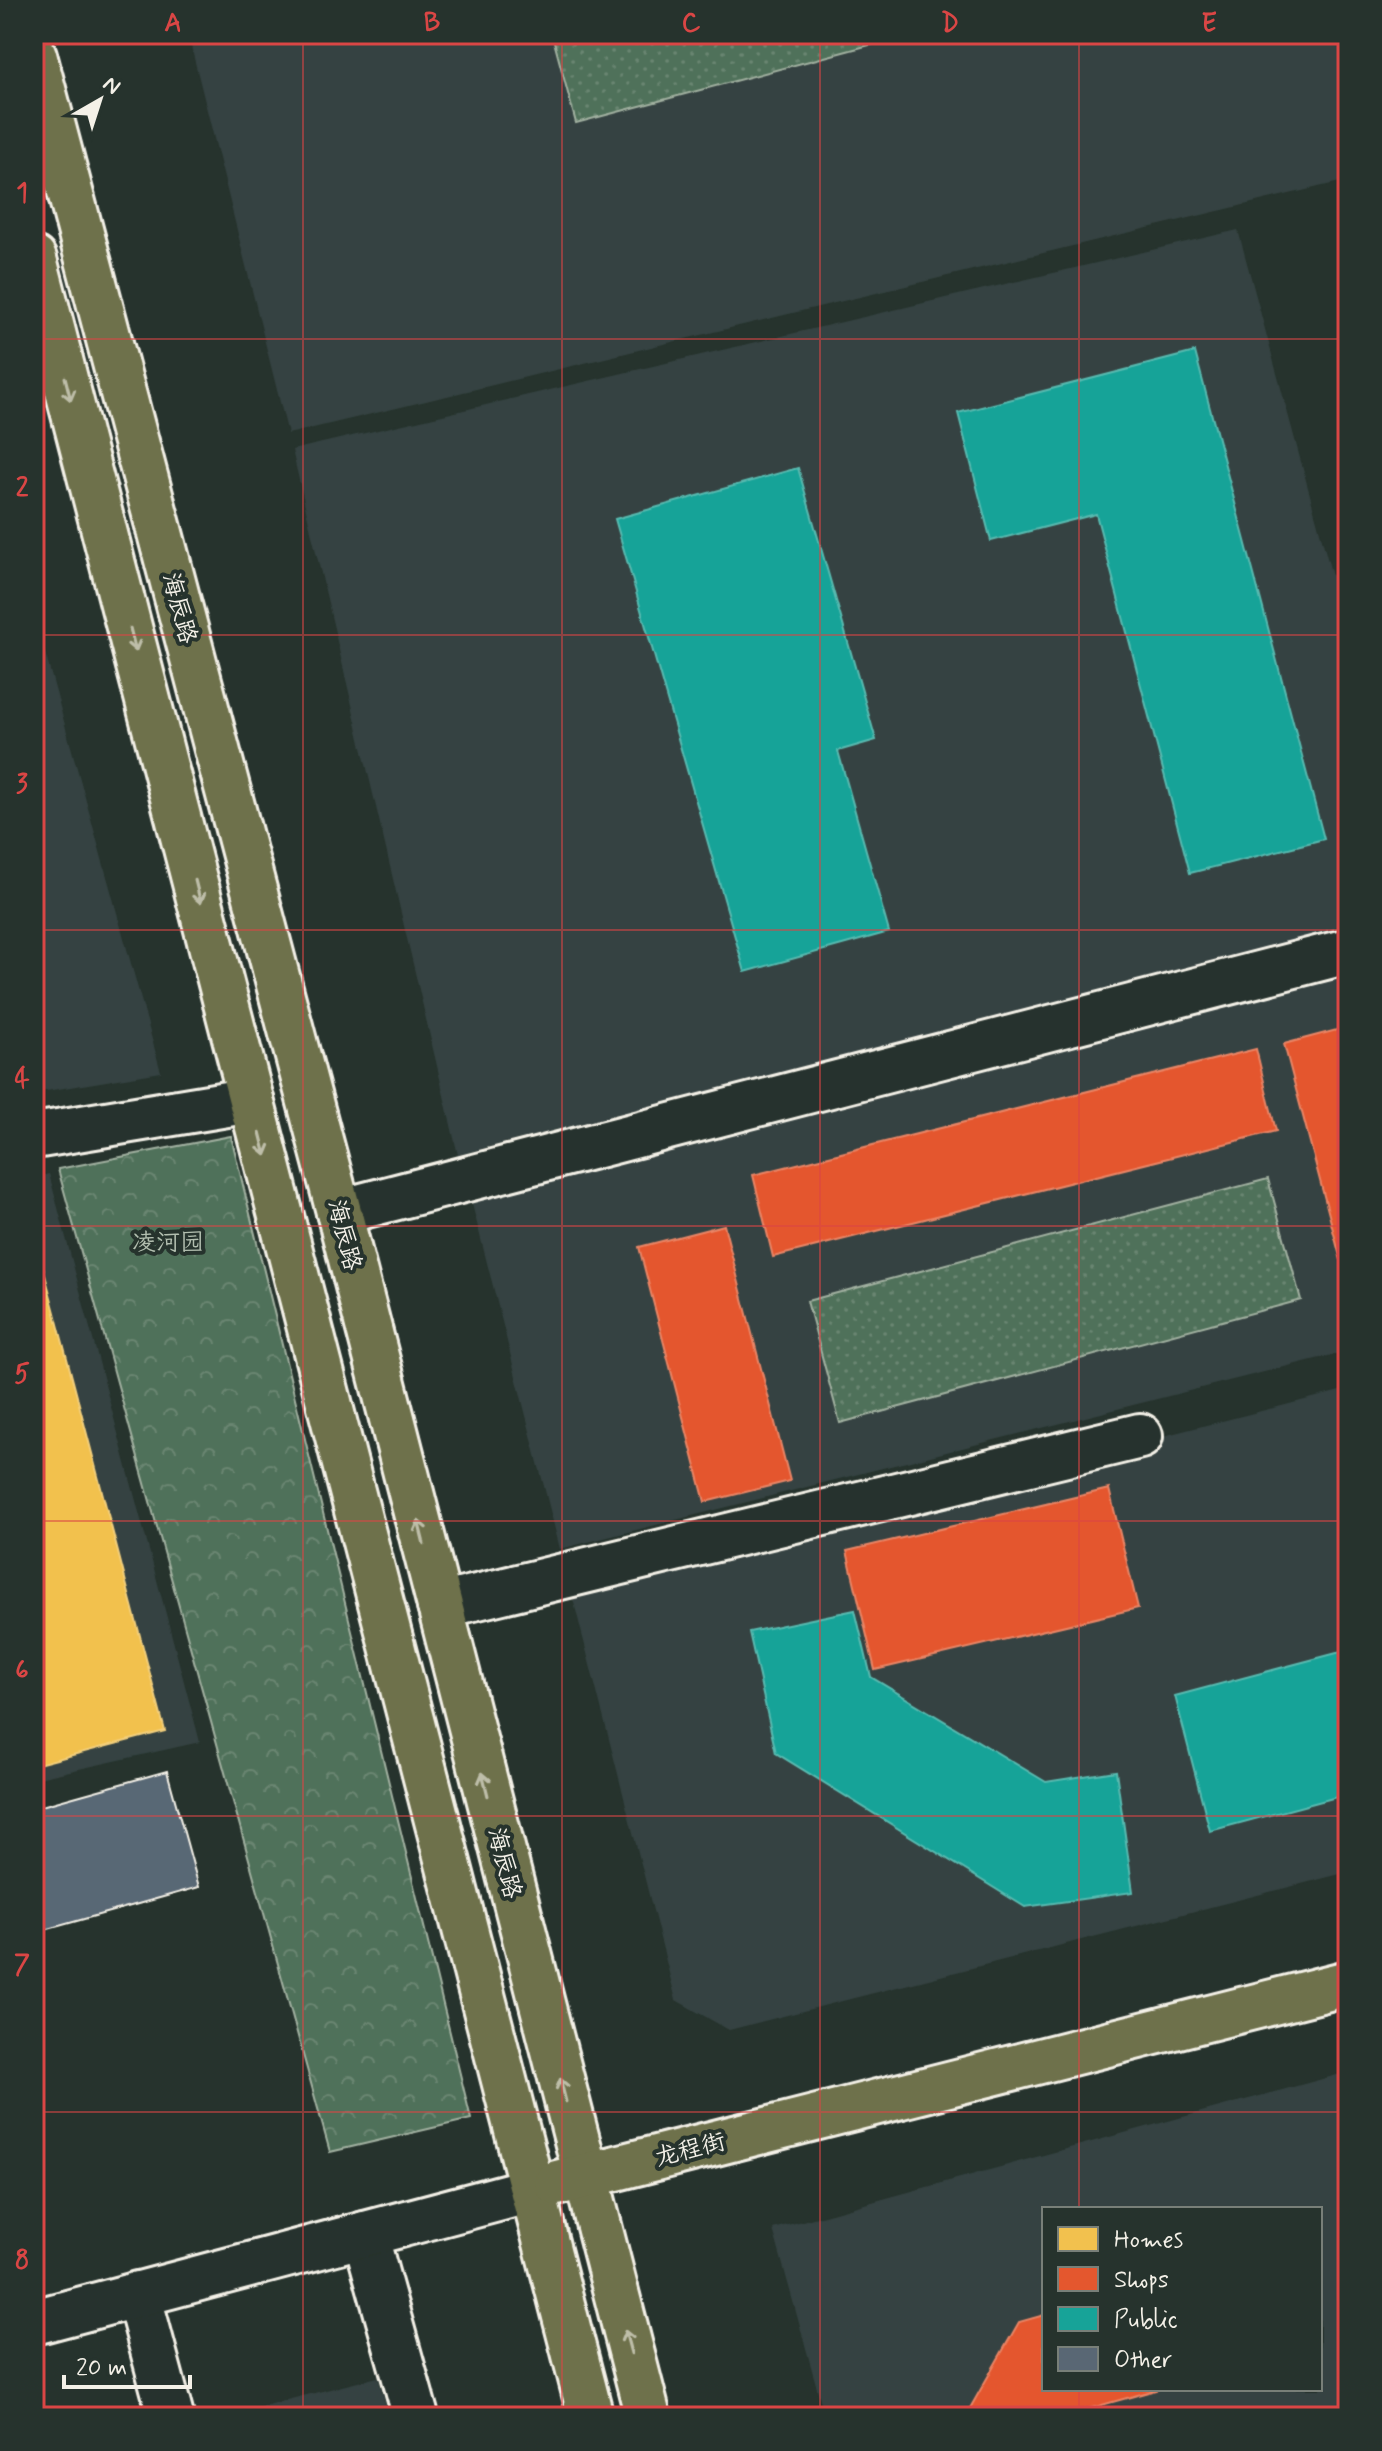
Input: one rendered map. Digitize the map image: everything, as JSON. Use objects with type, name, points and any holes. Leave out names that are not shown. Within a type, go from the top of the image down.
[{"type":"main road","name":"海辰路","points":[[34,55],[339,1212],[648,2417]]},
{"type":"main road","points":[[34,259],[591,2417]]},
{"type":"main road","name":"龙程街","points":[[531,2190],[1348,1983]]},
{"type":"street","points":[[339,1212],[1348,951]]},
{"type":"street","points":[[34,1136],[251,1100]]},
{"type":"street","points":[[440,1606],[1140,1436]]},
{"type":"street","name":"龙程街","points":[[34,2322],[531,2190]]},
{"type":"street","points":[[365,2234],[416,2417]]},
{"type":"street","points":[[138,2294],[171,2417]]},
{"type":"shaded area","points":[[188,34],[1336,34],[1348,78],[1348,180],[288,434]]},
{"type":"shaded area","points":[[1238,230],[1348,635],[1348,927],[458,1155],[292,450]]},
{"type":"shaded area","points":[[34,613],[161,1072],[34,1093]]},
{"type":"shaded area","points":[[1348,975],[1348,1351],[560,1549],[470,1196]]},
{"type":"shaded area","points":[[49,1174],[200,1742],[34,1779],[34,1178]]},
{"type":"shaded area","points":[[1348,1389],[1348,1872],[729,2030],[676,2000],[570,1587]]},
{"type":"shaded area","points":[[1348,2072],[1348,2417],[825,2417],[773,2229]]},
{"type":"shaded area","points":[[378,2377],[389,2417],[219,2417]]},
{"type":"green space","points":[[552,34],[911,34],[576,123]]},
{"type":"green space","name":"凌河园","points":[[231,1136],[471,2119],[330,2152],[58,1169]]},
{"type":"green space","points":[[1268,1179],[1301,1300],[840,1423],[807,1301]]},
{"type":"building: Homes","points":[[34,1233],[165,1731],[34,1765]]},
{"type":"building: Shops","points":[[1348,1027],[1348,1287],[1284,1044]]},
{"type":"building: Shops","points":[[1256,1049],[1276,1131],[773,1257],[753,1175]]},
{"type":"building: Shops","points":[[724,1225],[790,1481],[705,1502],[639,1247]]},
{"type":"building: Shops","points":[[1109,1489],[1138,1608],[875,1670],[847,1551]]},
{"type":"building: Shops","points":[[1042,2316],[1042,2391],[1152,2391],[1073,2413],[1071,2417],[965,2417],[1019,2322]]},
{"type":"building: Public","points":[[1195,352],[1324,839],[1190,873],[1096,514],[991,541],[958,413]]},
{"type":"building: Public","points":[[798,468],[876,740],[838,751],[889,932],[745,972],[615,519]]},
{"type":"building: Public","points":[[855,1610],[871,1677],[1046,1782],[1116,1771],[1133,1892],[1025,1907],[776,1753],[749,1632]]},
{"type":"building: Public","points":[[1348,1650],[1348,1794],[1210,1831],[1175,1696]]},
{"type":"building: Other","points":[[167,1771],[199,1887],[34,1933],[34,1808]]}]
